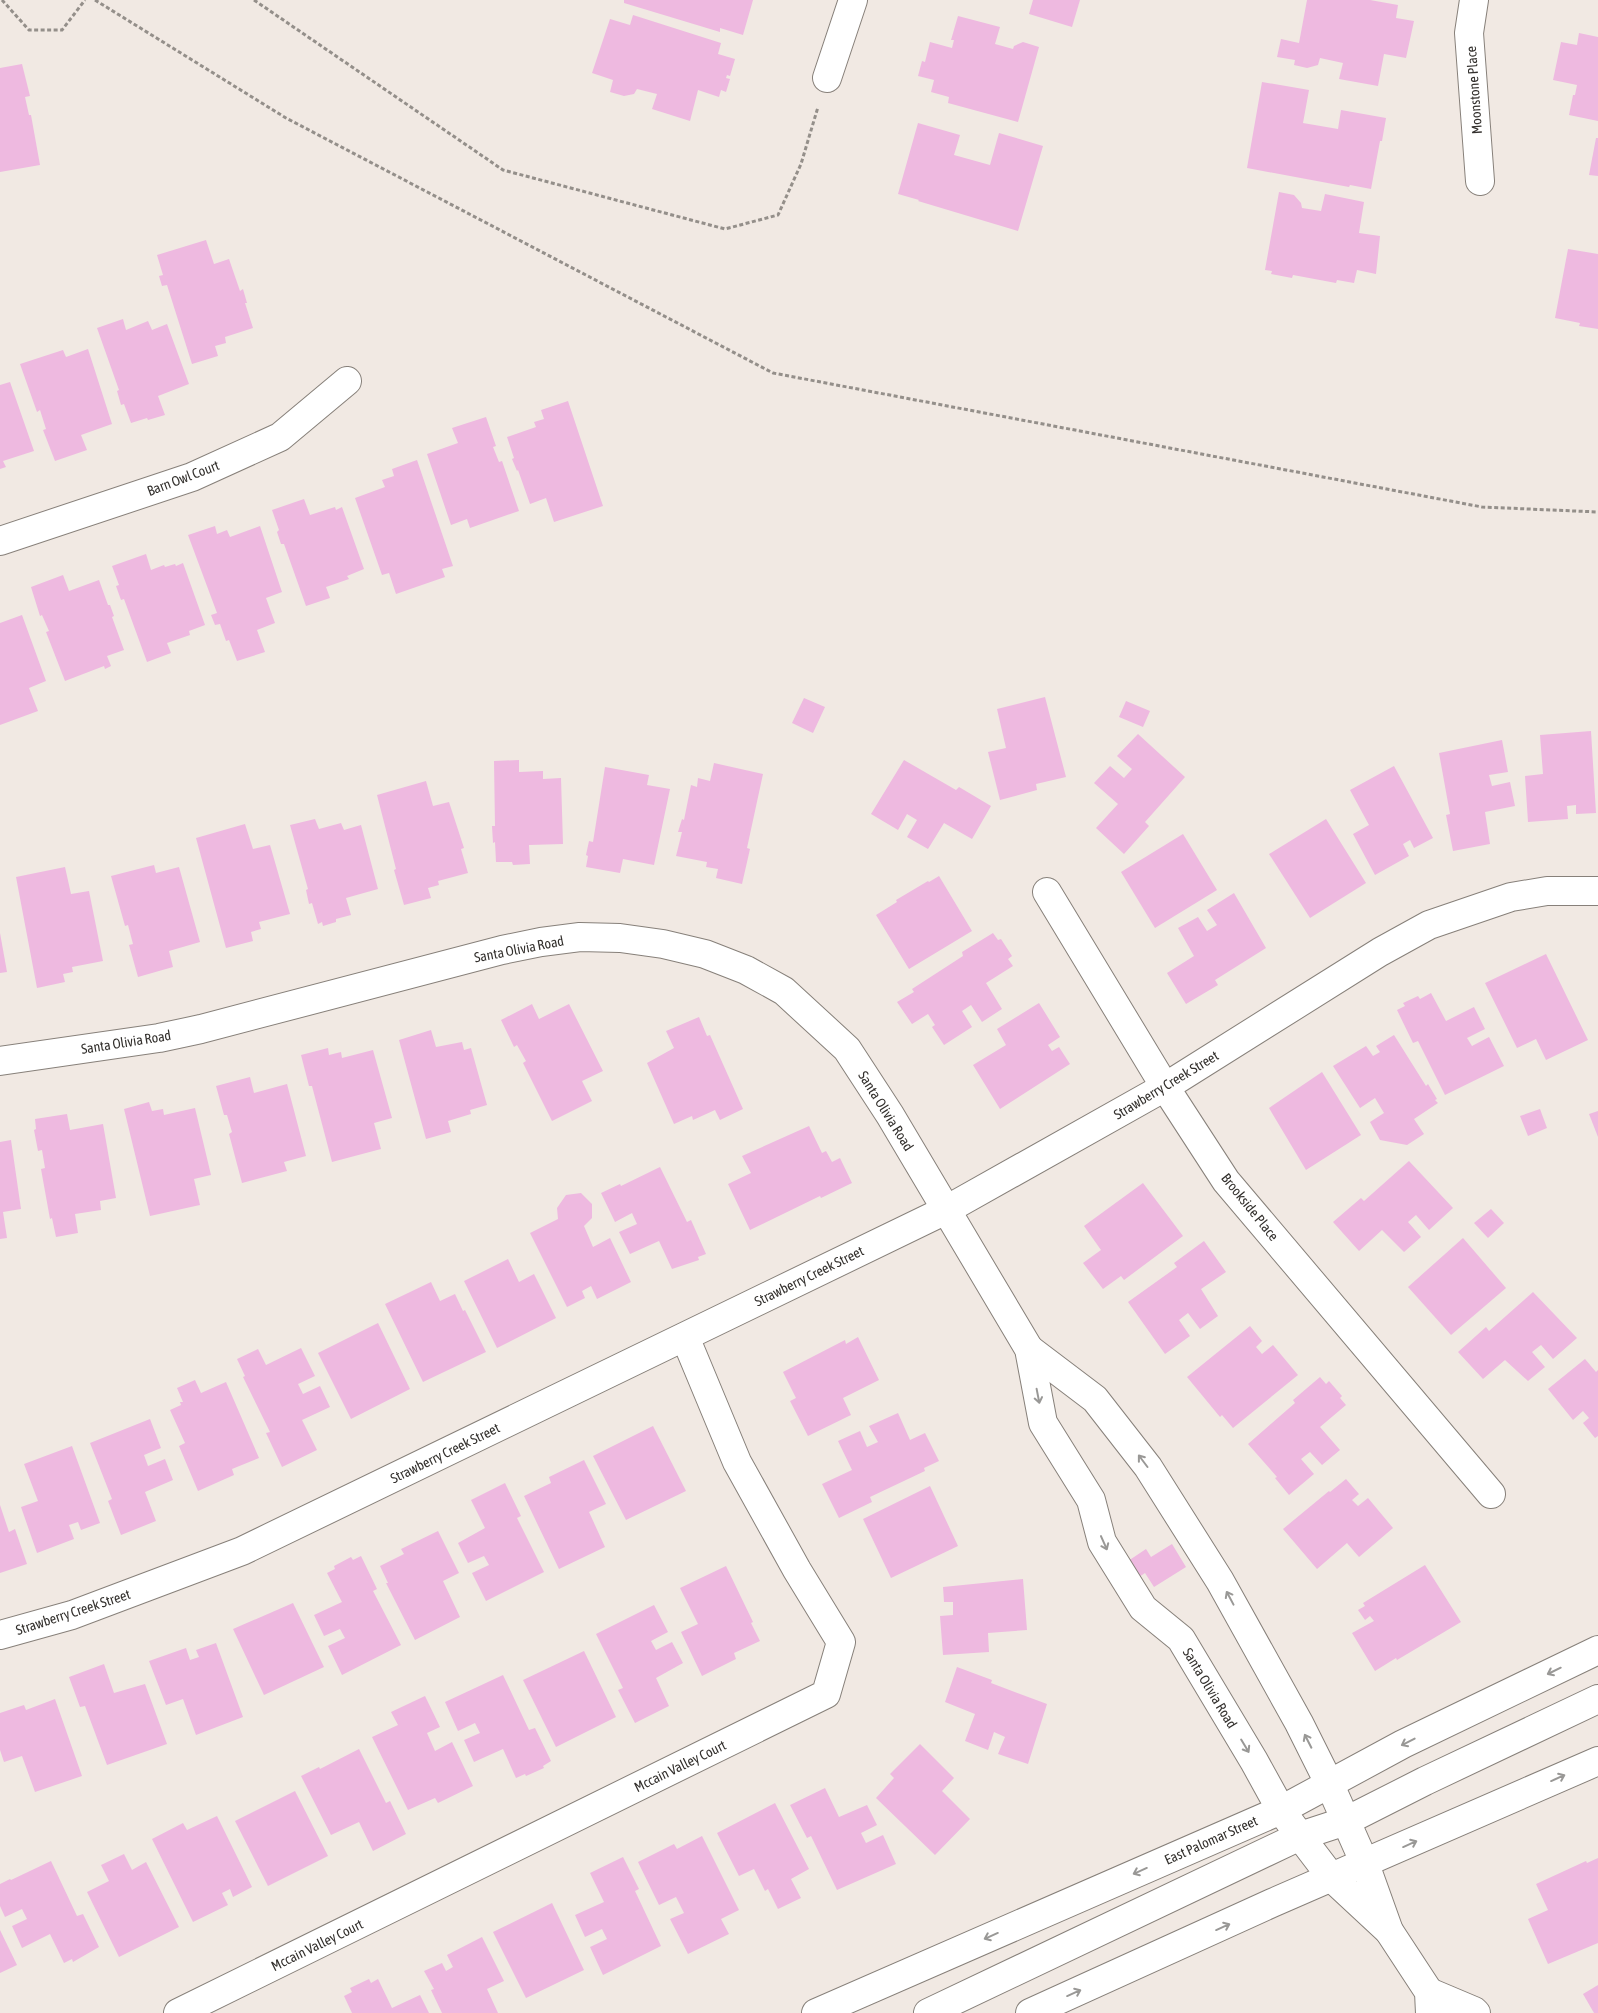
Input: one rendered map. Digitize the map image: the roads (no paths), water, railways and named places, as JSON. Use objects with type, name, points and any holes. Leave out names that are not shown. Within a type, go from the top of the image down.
[{"type":"street","points":[[827,78],[853,0]]},
{"type":"street","name":"Moonstone Place","points":[[1474,0],[1470,33],[1480,181]]},
{"type":"street","name":"Barn Owl Court","points":[[0,541],[192,477],[280,437],[347,381]]},
{"type":"street","name":"Strawberry Creek Street","points":[[0,1635],[72,1615],[242,1551],[946,1210],[1165,1087],[1380,952],[1429,925],[1511,897],[1547,891],[1598,891]]},
{"type":"street","name":"Brookside Place","points":[[1047,892],[1165,1087],[1226,1180],[1491,1494]]},
{"type":"street","name":"Santa Olivia Road","points":[[0,1060],[184,1033],[492,953],[541,942],[580,938],[620,938],[663,944],[705,954],[746,970],[784,991],[847,1049],[890,1115],[1029,1348],[1043,1423],[1091,1500],[1102,1542],[1143,1608],[1181,1639],[1281,1810],[1300,1836],[1332,1878],[1389,1931]]},
{"type":"street","name":"Mccain Valley Court","points":[[178,2013],[826,1694],[841,1642],[797,1570],[737,1462],[685,1337]]},
{"type":"street","name":"Santa Olivia Road","points":[[1029,1348],[1095,1399],[1148,1467],[1220,1581],[1299,1723],[1330,1784],[1365,1864],[1389,1931],[1430,2003],[1474,2011],[1476,2013]]},
{"type":"street","name":"East Palomar Street","points":[[816,2013],[1281,1810],[1404,1744],[1598,1650]]},
{"type":"street","points":[[928,2013],[1300,1836],[1346,1821],[1425,1781],[1598,1699]]},
{"type":"street","points":[[1030,2013],[1598,1761]]}]
